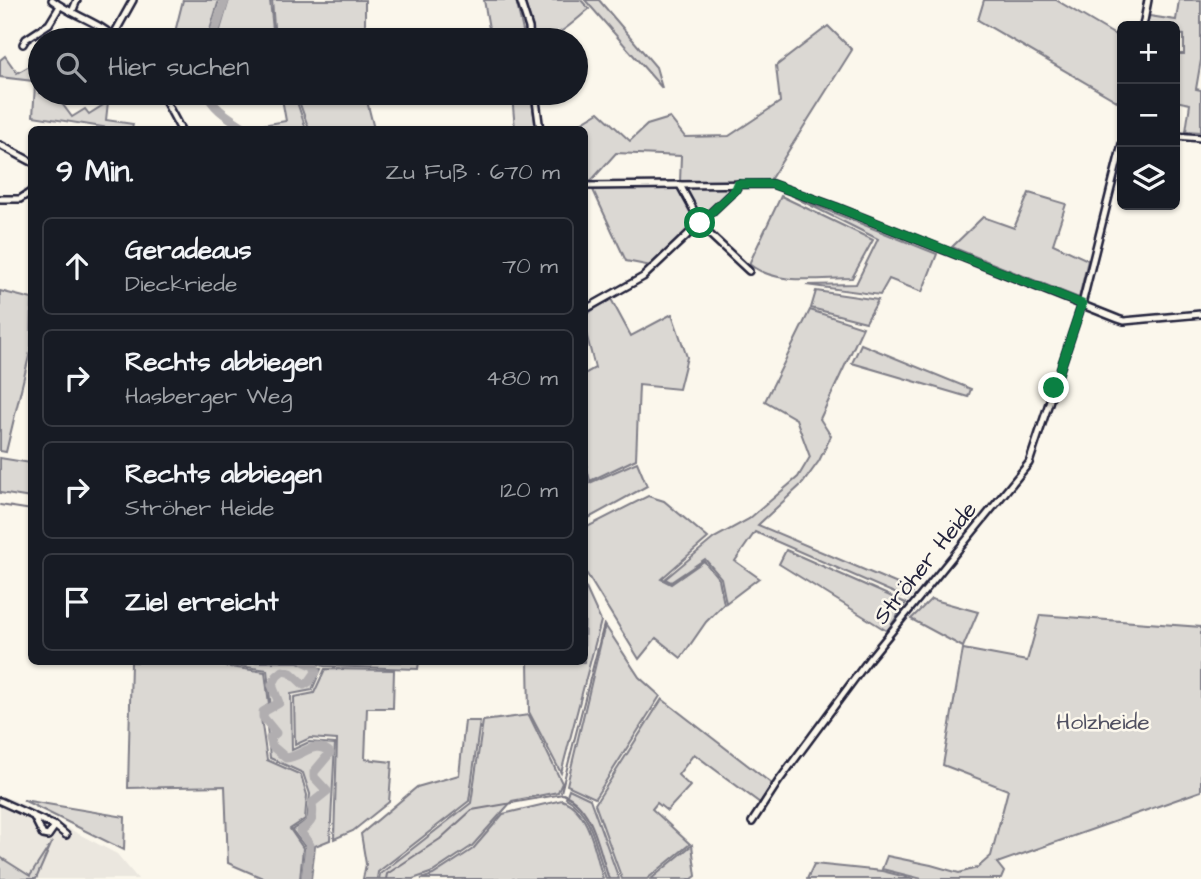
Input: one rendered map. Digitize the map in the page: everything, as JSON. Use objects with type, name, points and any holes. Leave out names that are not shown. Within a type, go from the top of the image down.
[{"type":"street","points":[[52,0],[101,28]]},
{"type":"street","points":[[72,12],[77,0]]},
{"type":"street","points":[[120,28],[133,0]]},
{"type":"street","points":[[520,0],[529,28]]},
{"type":"street","points":[[1144,21],[1148,0]]},
{"type":"street","points":[[43,28],[49,24],[60,6]]},
{"type":"street","points":[[23,44],[28,38]]},
{"type":"street","points":[[167,105],[179,126]]},
{"type":"street","points":[[537,105],[539,126]]},
{"type":"street","points":[[1180,136],[1201,138]]},
{"type":"street","points":[[0,145],[28,160]]},
{"type":"street","name":"Ströher Heide","points":[[752,822],[778,782],[870,658],[1029,463],[1082,304],[1121,147]]},
{"type":"street","points":[[588,308],[643,277],[736,189],[738,184]]},
{"type":"street","points":[[588,186],[772,184],[1125,321],[1201,314]]},
{"type":"street","points":[[680,185],[700,223],[749,271]]},
{"type":"street","points":[[0,199],[20,199],[28,194]]},
{"type":"street","points":[[0,801],[55,826],[66,835]]},
{"type":"street","points":[[32,815],[39,822],[43,835],[48,836],[55,826]]},
{"type":"shaded area","points":[[0,796],[14,800],[117,854],[138,879],[0,879]]},
{"type":"green space","points":[[183,0],[219,0],[211,28],[176,28]]},
{"type":"green space","points":[[229,0],[270,0],[273,28],[221,28]]},
{"type":"green space","points":[[272,0],[365,0],[365,28],[274,28]]},
{"type":"green space","points":[[484,0],[516,0],[522,28],[489,28]]},
{"type":"green space","points":[[524,0],[581,0],[589,9],[566,28],[533,27]]},
{"type":"green space","points":[[585,0],[599,0],[656,67],[662,88]]},
{"type":"green space","points":[[984,0],[1056,0],[1117,36],[1117,101],[978,20]]},
{"type":"green space","points":[[1179,0],[1201,0],[1201,60],[1196,89],[1201,90],[1201,132],[1186,131],[1190,104],[1180,102],[1180,54],[1184,54],[1184,35],[1180,35],[1180,21],[1148,21],[1149,16],[1176,20]]},
{"type":"green space","points":[[828,26],[852,50],[770,180],[680,182],[681,156],[616,153],[588,182],[588,126],[576,126],[599,112],[630,141],[647,125],[670,118],[685,137],[729,136],[780,102],[776,66]]},
{"type":"green space","points":[[5,56],[17,73],[28,67],[28,80],[0,77],[0,60]]},
{"type":"green space","points":[[34,105],[63,105],[72,117],[85,109],[89,114],[108,105],[106,120],[133,124],[96,126],[33,116]]},
{"type":"green space","points":[[283,105],[298,105],[305,126],[257,126],[286,121]]},
{"type":"green space","points":[[300,105],[368,105],[373,126],[308,126]]},
{"type":"green space","points":[[513,105],[532,105],[536,126],[515,126]]},
{"type":"green space","points":[[727,184],[728,191],[651,266],[626,261],[593,190]]},
{"type":"green space","points":[[1029,193],[1066,204],[1053,244],[1088,260],[1079,298],[952,247],[983,217],[1014,228]]},
{"type":"green space","points":[[781,196],[873,240],[852,278],[785,278],[760,271],[749,264]]},
{"type":"green space","points":[[794,197],[937,254],[922,292],[889,279],[880,295],[806,285],[856,284],[878,239]]},
{"type":"green space","points":[[0,291],[28,298],[28,360],[6,452],[0,451]]},
{"type":"green space","points":[[816,291],[878,300],[866,322],[811,308]]},
{"type":"green space","points":[[611,299],[631,336],[672,314],[687,357],[679,389],[639,385],[636,459],[590,481],[588,372],[595,368],[588,341],[588,313]]},
{"type":"green space","points":[[810,310],[863,327],[820,419],[831,436],[819,461],[803,483],[758,525],[914,591],[908,599],[755,532],[735,561],[759,578],[726,603],[721,578],[705,559],[671,582],[665,579],[714,538],[749,519],[798,477],[810,457],[796,419],[765,401]]},
{"type":"green space","points":[[861,344],[971,389],[968,397],[852,363]]},
{"type":"green space","points":[[0,458],[28,463],[28,498],[0,493]]},
{"type":"green space","points":[[637,462],[647,486],[588,518],[588,484]]},
{"type":"green space","points":[[648,496],[664,501],[708,538],[661,579],[671,584],[704,561],[719,579],[724,604],[706,622],[681,658],[656,638],[639,659],[588,576],[588,526]]},
{"type":"green space","points":[[786,550],[906,603],[887,631],[779,564]]},
{"type":"green space","points":[[588,593],[601,621],[561,773],[529,712],[528,665],[588,665]]},
{"type":"green space","points":[[931,599],[978,612],[963,647],[911,619]]},
{"type":"green space","name":"Holzheide","points":[[1040,615],[1201,627],[1201,791],[997,863],[1004,872],[1001,879],[922,879],[882,869],[887,856],[959,873],[977,868],[991,856],[1008,790],[943,765],[963,649],[1027,661]]},
{"type":"green space","points":[[605,625],[639,677],[660,696],[595,798],[567,785]]},
{"type":"green space","points":[[131,665],[222,665],[265,672],[269,704],[260,711],[267,760],[301,775],[307,795],[305,819],[290,829],[303,848],[300,879],[265,879],[228,863],[225,786],[128,788]]},
{"type":"green space","points":[[231,665],[305,665],[321,669],[312,690],[291,694],[292,750],[309,742],[335,744],[330,840],[315,846],[311,879],[302,879],[305,847],[292,830],[307,820],[310,794],[303,773],[270,758],[266,716],[271,710],[267,670]]},
{"type":"green space","points":[[321,665],[419,665],[418,669]]},
{"type":"green space","points":[[325,669],[394,670],[393,708],[367,708],[365,759],[392,762],[389,802],[353,831],[334,839],[337,740],[310,738],[295,745],[294,697],[314,693]]},
{"type":"green space","points":[[662,699],[772,784],[760,803],[694,754],[678,775],[690,786],[667,811],[657,803],[652,809],[690,844],[647,879],[622,879],[595,804]]},
{"type":"green space","points":[[529,715],[562,783],[558,792],[512,801],[472,846],[433,872],[413,879],[379,879],[380,874],[471,803],[483,721]]},
{"type":"green space","points":[[465,721],[480,721],[469,801],[378,872],[377,879],[363,879],[366,864],[361,834],[417,787],[459,775]]},
{"type":"green space","points":[[569,789],[590,799],[619,879],[606,879],[588,823],[575,804],[566,798]]},
{"type":"green space","points":[[23,800],[125,817],[124,850]]},
{"type":"green space","points":[[562,800],[572,805],[586,823],[603,879],[421,879],[433,875],[473,849],[503,814]]},
{"type":"green space","points":[[52,842],[36,879],[0,879],[0,857],[30,876]]},
{"type":"green space","points":[[692,845],[696,876],[692,879],[651,879]]},
{"type":"green space","points":[[814,864],[882,871],[914,879],[807,879]]},
{"type":"waterway","points":[[216,28],[225,0]]},
{"type":"waterway","points":[[215,105],[242,126]]},
{"type":"waterway","points":[[0,505],[28,509]]},
{"type":"waterway","points":[[561,792],[604,624]]},
{"type":"waterway","points":[[306,879],[310,845],[300,831],[312,819],[312,803],[327,791],[314,777],[314,772],[330,753],[319,747],[286,758],[272,746],[270,738],[276,733],[263,717],[263,712],[279,703],[272,685],[277,676],[283,671],[291,673],[304,685],[316,672],[312,665]]},
{"type":"waterway","points":[[386,879],[387,874],[440,839],[472,810],[563,794],[582,808],[589,819],[609,879]]},
{"type":"route","points":[[700,223],[738,184],[772,184],[1082,304],[1054,388]]}]
